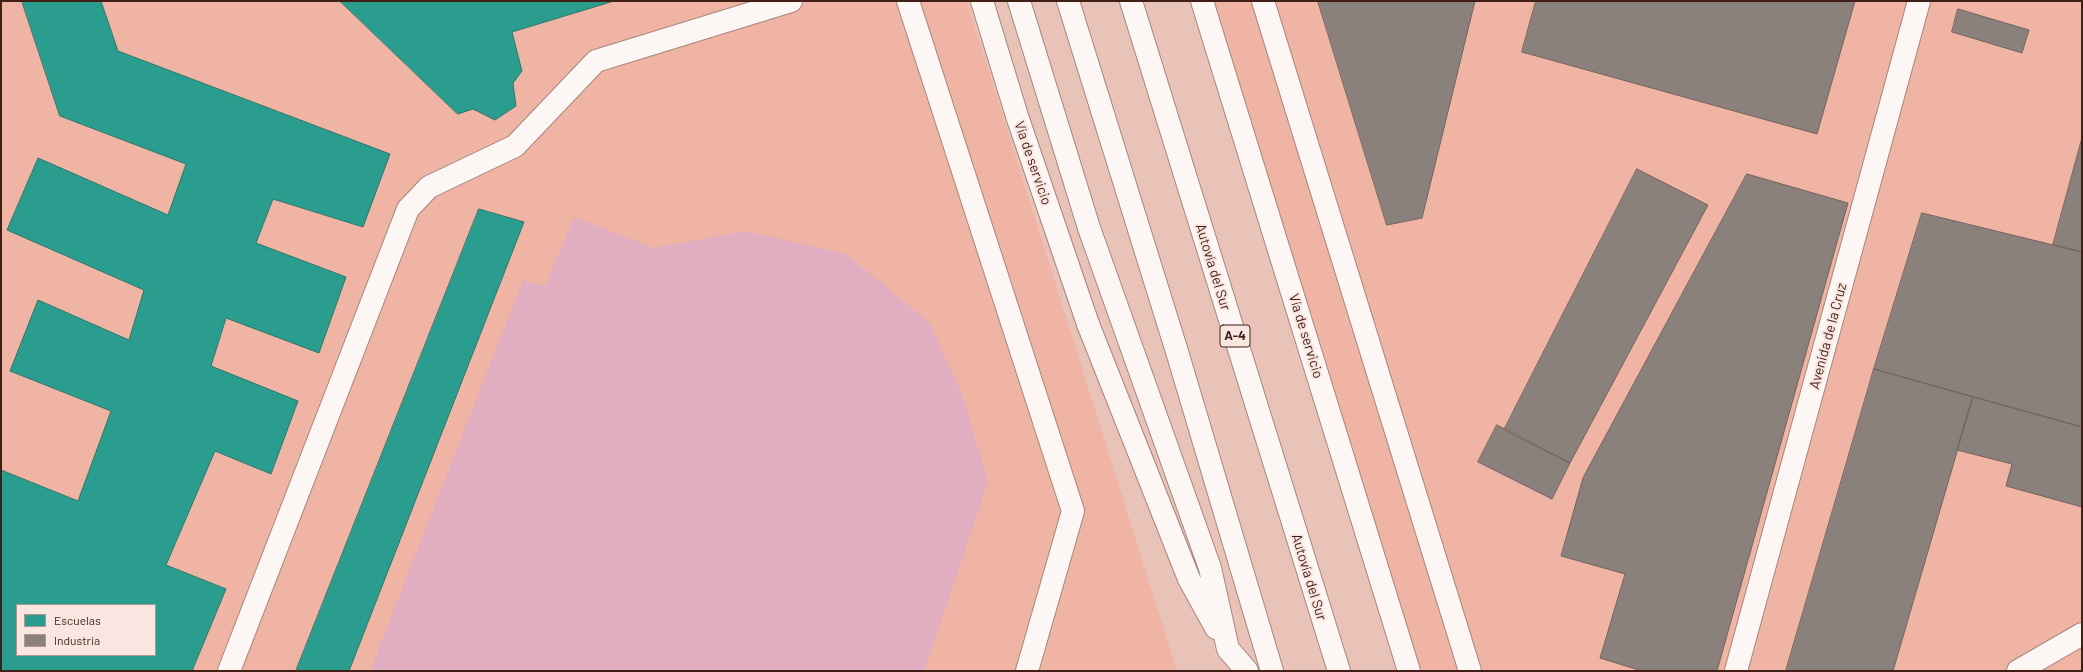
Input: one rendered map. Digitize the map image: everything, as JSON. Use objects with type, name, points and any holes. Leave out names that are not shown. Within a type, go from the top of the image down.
[{"type":"main road","points":[[229,671],[408,209],[428,187],[515,146],[596,61],[791,1]]},
{"type":"main road","points":[[908,1],[1073,511],[1027,671]]},
{"type":"main road","name":"Vía de servicio","points":[[982,1],[1017,116],[1088,324],[1189,579],[1228,649],[1247,671]]},
{"type":"main road","points":[[1019,1],[1089,228],[1210,568],[1228,649]]},
{"type":"main road","points":[[1068,1],[1178,355],[1272,671]]},
{"type":"main road","name":"Autovía del Sur","points":[[1131,1],[1339,671]]},
{"type":"main road","name":"Vía de servicio","points":[[1202,1],[1409,671]]},
{"type":"main road","points":[[1263,1],[1470,671]]},
{"type":"main road","name":"Avenida de la Cruz","points":[[1736,671],[1920,1]]},
{"type":"main road","points":[[2018,671],[2082,634]]},
{"type":"shaded area","points":[[1,1],[967,1],[1177,671],[1,671]]},
{"type":"shaded area","points":[[1202,1],[2082,1],[2082,671],[1409,671]]},
{"type":"shaded area","points":[[574,217],[654,248],[745,231],[846,254],[930,323],[962,395],[988,482],[924,671],[370,671],[523,280],[545,286]]},
{"type":"building: Escuelas","points":[[22,1],[101,1],[118,51],[390,154],[363,227],[273,199],[256,243],[346,277],[319,353],[226,318],[211,366],[298,401],[271,474],[215,451],[166,565],[226,589],[192,671],[1,671],[1,470],[78,501],[111,411],[10,371],[38,300],[129,340],[144,290],[7,230],[38,158],[168,215],[186,164],[60,116]]},
{"type":"building: Escuelas","points":[[340,1],[614,1],[512,32],[522,71],[513,83],[516,106],[495,120],[473,109],[458,114]]},
{"type":"building: Escuelas","points":[[479,209],[524,222],[349,671],[296,671]]},
{"type":"building: Industria","points":[[1318,1],[1475,1],[1422,218],[1387,225]]},
{"type":"building: Industria","points":[[1536,1],[1855,1],[1817,134],[1522,52]]},
{"type":"building: Industria","points":[[1958,9],[2029,30],[2022,53],[1952,32]]},
{"type":"building: Industria","points":[[2082,138],[2082,252],[2053,245]]},
{"type":"building: Industria","points":[[1637,169],[1708,205],[1570,463],[1504,430]]},
{"type":"building: Industria","points":[[1747,174],[1848,203],[1717,671],[1642,671],[1600,658],[1625,574],[1561,556],[1583,478]]},
{"type":"building: Industria","points":[[1922,213],[2082,252],[2082,427],[1874,369]]},
{"type":"building: Industria","points":[[1874,369],[1973,397],[1893,671],[1786,671]]},
{"type":"building: Industria","points":[[1973,397],[2082,427],[2082,507],[2006,486],[2012,464],[1957,450]]},
{"type":"building: Industria","points":[[1497,425],[1570,463],[1552,499],[1478,462]]}]
